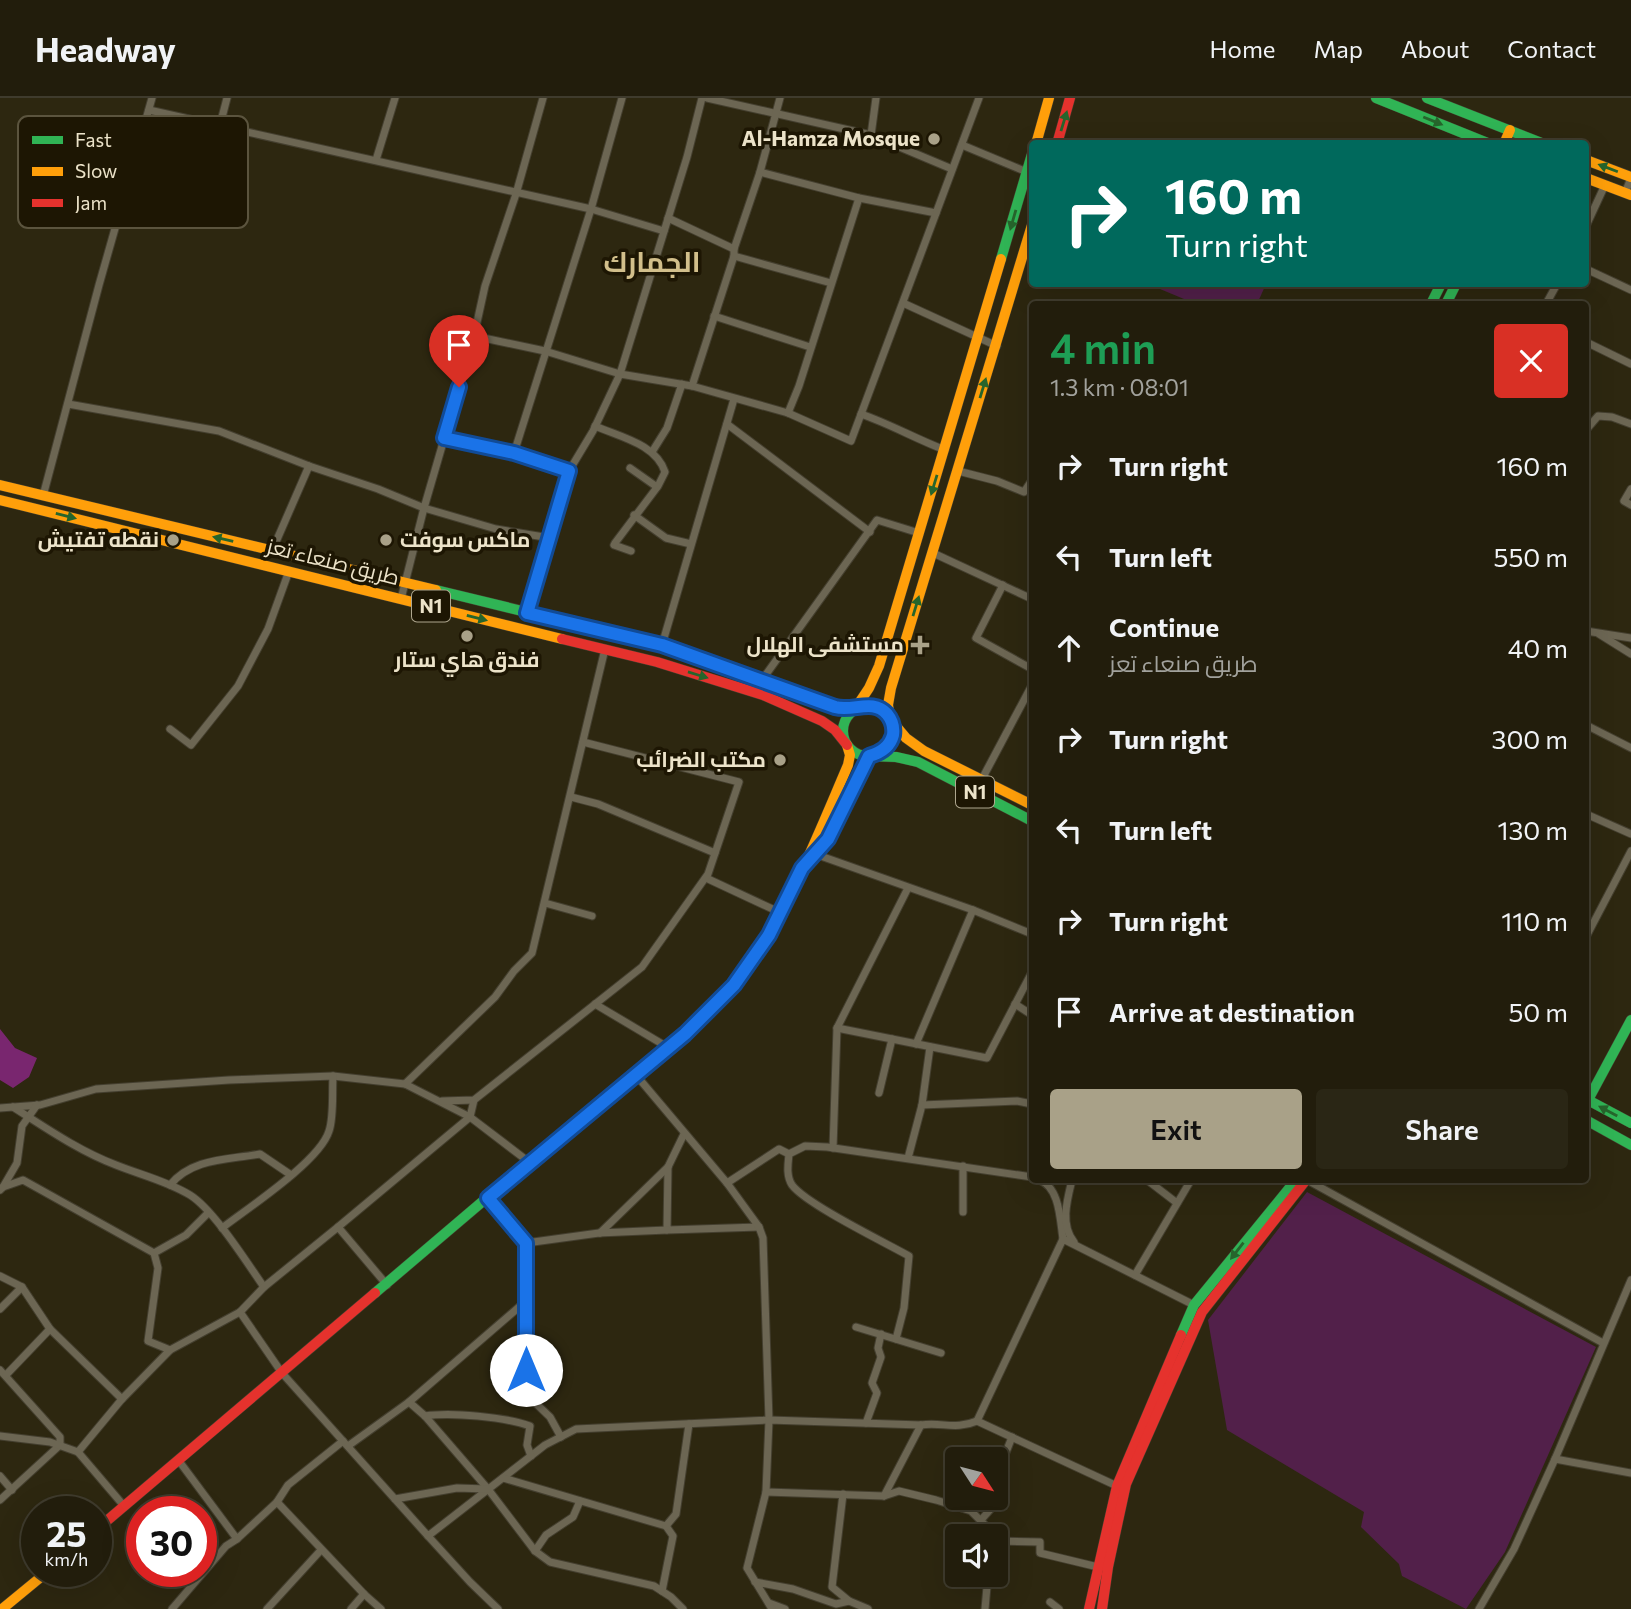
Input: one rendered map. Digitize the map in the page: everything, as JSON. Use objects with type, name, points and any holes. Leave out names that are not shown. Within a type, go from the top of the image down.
[{"type":"main road","points":[[1037,140],[1049,98]]},
{"type":"main road","points":[[1058,140],[1070,98]]},
{"type":"main road","points":[[1376,98],[1480,140]]},
{"type":"main road","points":[[1427,98],[1510,130],[1520,139]]},
{"type":"main road","points":[[1506,140],[1510,130]]},
{"type":"main road","points":[[1589,161],[1631,178]]},
{"type":"main road","points":[[112,1516],[669,1048],[699,1022],[752,962],[781,913],[848,765],[850,755],[843,729],[845,721],[869,688],[879,666],[1029,165]]},
{"type":"main road","points":[[1589,179],[1628,194]]},
{"type":"main road","points":[[847,745],[861,755],[869,756],[884,749],[893,735],[888,705],[891,688],[1029,235]]},
{"type":"main road","name":"طريق صنعاء تعز","points":[[0,485],[662,645],[835,707],[855,709]]},
{"type":"main road","name":"طريق صنعاء تعز","points":[[0,500],[657,662],[763,695],[822,721],[835,730],[847,745]]},
{"type":"main road","points":[[855,709],[871,705],[879,708],[890,719]]},
{"type":"main road","name":"N1","points":[[890,719],[906,738],[924,751],[1029,803]]},
{"type":"main road","points":[[802,868],[828,839],[869,756]]},
{"type":"main road","name":"N1","points":[[869,756],[896,757],[918,762],[1029,819]]},
{"type":"main road","points":[[1589,1096],[1631,1020]]},
{"type":"main road","points":[[1589,1101],[1631,1123]]},
{"type":"main road","points":[[1589,1123],[1631,1144]]},
{"type":"main road","points":[[1089,1609],[1117,1486],[1194,1305],[1294,1183]]},
{"type":"main road","points":[[1102,1609],[1126,1483],[1202,1312],[1305,1183]]},
{"type":"main road","points":[[3,1606],[28,1587]]},
{"type":"street","points":[[147,116],[152,98]]},
{"type":"street","points":[[222,116],[227,98]]},
{"type":"street","points":[[376,160],[395,98]]},
{"type":"street","points":[[401,599],[424,508],[474,336],[485,286],[516,194],[543,98]]},
{"type":"street","points":[[514,453],[591,209],[622,98]]},
{"type":"street","points":[[527,613],[569,471],[596,426],[620,374],[704,98],[871,135],[952,169]]},
{"type":"street","points":[[692,386],[760,172],[779,98]]},
{"type":"street","points":[[871,135],[876,98]]},
{"type":"street","points":[[474,336],[545,351],[620,374],[692,386],[788,413],[851,441],[979,98]]},
{"type":"street","points":[[149,110],[177,116]]},
{"type":"street","points":[[248,131],[591,209],[664,231]]},
{"type":"street","points":[[962,145],[1027,172]]},
{"type":"street","points":[[760,172],[859,198],[936,213]]},
{"type":"street","points":[[1628,194],[1631,178]]},
{"type":"street","points":[[1589,220],[1605,186]]},
{"type":"street","points":[[788,413],[859,198]]},
{"type":"street","points":[[668,218],[734,252],[831,283]]},
{"type":"street","points":[[43,496],[116,228]]},
{"type":"street","points":[[1589,270],[1631,290]]},
{"type":"street","points":[[903,303],[997,346]]},
{"type":"street","points":[[714,316],[810,347]]},
{"type":"street","points":[[1589,343],[1631,364]]},
{"type":"street","points":[[652,452],[667,428],[682,384]]},
{"type":"street","points":[[662,645],[734,399]]},
{"type":"street","points":[[68,404],[219,432],[424,508],[496,528],[550,538]]},
{"type":"street","points":[[861,414],[895,426],[916,439],[945,450]]},
{"type":"street","points":[[1589,426],[1598,416],[1612,417],[1631,424]]},
{"type":"street","points":[[727,424],[870,532]]},
{"type":"street","points":[[596,426],[652,452],[662,462],[665,472],[614,545],[631,551]]},
{"type":"street","points":[[444,438],[514,453],[569,471]]},
{"type":"street","points":[[272,551],[309,466]]},
{"type":"street","points":[[630,468],[657,487]]},
{"type":"street","points":[[958,471],[997,481],[1024,492],[1029,484]]},
{"type":"street","points":[[1631,489],[1624,501],[1631,505]]},
{"type":"street","points":[[634,515],[666,538],[691,544]]},
{"type":"street","points":[[762,680],[877,520],[919,533]]},
{"type":"street","points":[[933,553],[1029,598]]},
{"type":"street","points":[[170,729],[191,745],[238,686],[268,629],[289,571]]},
{"type":"street","points":[[1003,585],[976,638],[1029,668]]},
{"type":"street","points":[[1589,631],[1631,638]]},
{"type":"street","points":[[1596,632],[1631,654]]},
{"type":"street","points":[[405,1084],[495,997],[514,971],[532,953],[605,649]]},
{"type":"street","points":[[982,779],[1029,691]]},
{"type":"street","points":[[1022,705],[1029,708]]},
{"type":"street","points":[[1589,727],[1631,748]]},
{"type":"street","points":[[442,1101],[474,1100],[642,967],[706,878],[739,782],[583,743]]},
{"type":"street","points":[[571,797],[598,804],[715,853]]},
{"type":"street","points":[[1589,815],[1631,834]]},
{"type":"street","points":[[1622,830],[1631,826]]},
{"type":"street","points":[[1589,931],[1631,851]]},
{"type":"street","points":[[815,854],[973,909],[1029,933]]},
{"type":"street","points":[[706,878],[781,913]]},
{"type":"street","points":[[833,1148],[837,1028],[908,888]]},
{"type":"street","points":[[545,903],[592,916]]},
{"type":"street","points":[[916,1044],[973,909]]},
{"type":"street","points":[[837,1028],[987,1058],[1029,977]]},
{"type":"street","points":[[595,1004],[669,1048]]},
{"type":"street","points":[[1015,1004],[1029,1013]]},
{"type":"street","points":[[879,1093],[892,1039]]},
{"type":"street","points":[[908,1158],[922,1105],[930,1046]]},
{"type":"street","points":[[636,1075],[727,1182],[759,1227],[763,1238],[769,1420],[766,1492],[747,1568],[770,1606],[785,1609]]},
{"type":"street","points":[[222,1228],[291,1175],[319,1148],[330,1131],[333,1076]]},
{"type":"street","points":[[0,1108],[37,1105],[96,1089],[333,1076],[405,1084],[470,1117],[529,1163]]},
{"type":"street","points":[[78,1452],[122,1399],[170,1350],[240,1312],[264,1287],[470,1117],[474,1100]]},
{"type":"street","points":[[922,1105],[1017,1101],[1029,1103]]},
{"type":"street","points":[[1,1187],[17,1163],[22,1126],[37,1105]]},
{"type":"street","points":[[13,1107],[65,1140],[115,1165],[153,1177],[193,1196],[222,1228],[264,1287]]},
{"type":"street","points":[[599,1233],[668,1167],[684,1134]]},
{"type":"street","points":[[789,1154],[805,1146],[833,1148],[1029,1177]]},
{"type":"street","points":[[727,1182],[779,1149],[789,1154]]},
{"type":"street","points":[[170,1185],[180,1173],[195,1165],[260,1154],[291,1175]]},
{"type":"street","points":[[789,1154],[788,1174],[792,1185],[798,1191],[909,1256],[904,1308],[896,1339]]},
{"type":"street","points":[[963,1166],[963,1212]]},
{"type":"street","points":[[667,1230],[668,1167]]},
{"type":"street","points":[[1,1187],[23,1180],[154,1253],[158,1268],[148,1341],[170,1350]]},
{"type":"street","points":[[428,1536],[531,1456],[576,1429],[769,1420],[921,1425],[933,1423],[962,1427],[977,1421],[1063,1238],[1055,1195],[1047,1183]]},
{"type":"street","points":[[1071,1183],[1066,1206],[1068,1235],[1077,1246]]},
{"type":"street","points":[[1151,1183],[1177,1203]]},
{"type":"street","points":[[1135,1275],[1189,1183]]},
{"type":"street","points":[[1312,1183],[1603,1343]]},
{"type":"street","points":[[488,1198],[526,1243],[525,1393],[550,1417],[561,1437]]},
{"type":"street","points":[[154,1253],[187,1235],[208,1213]]},
{"type":"street","points":[[338,1227],[387,1284]]},
{"type":"street","points":[[526,1243],[599,1233],[759,1227]]},
{"type":"street","points":[[1063,1238],[1194,1305]]},
{"type":"street","points":[[0,1276],[22,1287],[50,1329],[122,1399]]},
{"type":"street","points":[[1479,1609],[1514,1549],[1631,1280]]},
{"type":"street","points":[[0,1309],[22,1287]]},
{"type":"street","points":[[172,1609],[226,1546],[277,1502],[288,1485],[345,1443],[409,1402],[526,1301]]},
{"type":"street","points":[[240,1312],[282,1373],[470,1582],[498,1609]]},
{"type":"street","points":[[856,1326],[941,1353]]},
{"type":"street","points":[[0,1500],[60,1446],[60,1437],[3,1372],[50,1329]]},
{"type":"street","points":[[866,1423],[877,1392],[872,1383],[881,1357],[878,1348],[881,1334]]},
{"type":"street","points":[[409,1402],[425,1416],[488,1489],[535,1551],[550,1562],[654,1586],[683,1609]]},
{"type":"street","points":[[425,1416],[441,1413],[516,1421],[530,1426],[527,1445],[531,1456]]},
{"type":"street","points":[[977,1421],[1117,1486]]},
{"type":"street","points":[[666,1526],[676,1514],[689,1424]]},
{"type":"street","points":[[884,1496],[921,1425]]},
{"type":"street","points":[[0,1436],[50,1442],[78,1452],[124,1506]]},
{"type":"street","points":[[981,1520],[1003,1495],[1001,1465],[1012,1437]]},
{"type":"street","points":[[1555,1459],[1631,1473]]},
{"type":"street","points":[[179,1461],[237,1539]]},
{"type":"street","points":[[0,1476],[12,1490]]},
{"type":"street","points":[[503,1478],[666,1526],[673,1536],[662,1591]]},
{"type":"street","points":[[395,1499],[457,1488],[488,1489]]},
{"type":"street","points":[[766,1492],[884,1496],[899,1491],[971,1511],[985,1524]]},
{"type":"street","points":[[843,1494],[832,1587],[849,1601],[868,1609]]},
{"type":"street","points":[[535,1551],[546,1535],[573,1517],[580,1501]]},
{"type":"street","points":[[277,1502],[364,1594],[382,1609]]},
{"type":"street","points":[[1008,1541],[1040,1542],[1040,1553],[1098,1567]]},
{"type":"street","points":[[267,1609],[321,1550]]},
{"type":"street","points":[[755,1582],[793,1589],[836,1604],[849,1601]]},
{"type":"street","points":[[985,1609],[987,1587]]},
{"type":"street","points":[[351,1609],[364,1594]]},
{"type":"street","points":[[1051,1602],[1059,1609]]},
{"type":"shaded area","points":[[1155,287],[1265,287],[1258,301],[1189,301]]},
{"type":"shaded area","points":[[0,1029],[15,1048],[37,1058],[29,1077],[13,1088],[0,1080]]},
{"type":"shaded area","points":[[1307,1192],[1596,1347],[1505,1552],[1466,1609],[1402,1576],[1399,1564],[1361,1527],[1364,1512],[1227,1430],[1208,1320]]},
{"type":"traffic: fast","points":[[1376,98],[1480,140]]},
{"type":"traffic: fast","points":[[1427,98],[1534,140]]},
{"type":"traffic: fast","points":[[1001,259],[1029,164]]},
{"type":"traffic: fast","points":[[1432,301],[1440,287]]},
{"type":"traffic: fast","points":[[1448,301],[1454,287]]},
{"type":"traffic: fast","points":[[436,590],[662,645],[835,707],[855,709]]},
{"type":"traffic: fast","points":[[868,706],[886,713],[893,731],[886,749],[868,756],[850,749],[843,731],[850,713],[868,706]]},
{"type":"traffic: fast","points":[[811,858],[828,839],[869,756]]},
{"type":"traffic: fast","points":[[869,756],[896,757],[918,762],[1029,819]]},
{"type":"traffic: fast","points":[[375,1293],[669,1048],[716,1005]]},
{"type":"traffic: fast","points":[[1589,1098],[1631,1020]]},
{"type":"traffic: fast","points":[[1589,1101],[1631,1123]]},
{"type":"traffic: fast","points":[[1589,1122],[1631,1145]]},
{"type":"traffic: fast","points":[[1181,1335],[1194,1305],[1294,1183]]},
{"type":"traffic: slow","points":[[1037,140],[1049,98]]},
{"type":"traffic: slow","points":[[1506,140],[1510,130]]},
{"type":"traffic: slow","points":[[1589,161],[1631,177]]},
{"type":"traffic: slow","points":[[1589,179],[1631,195]]},
{"type":"traffic: slow","points":[[890,719],[888,705],[891,688],[1029,235]]},
{"type":"traffic: slow","points":[[855,709],[879,666],[1001,259]]},
{"type":"traffic: slow","points":[[0,485],[436,590]]},
{"type":"traffic: slow","points":[[0,500],[562,639]]},
{"type":"traffic: slow","points":[[890,719],[906,738],[924,751],[1029,804]]},
{"type":"traffic: slow","points":[[716,1005],[754,959],[793,888],[848,765],[850,755],[847,745]]},
{"type":"traffic: slow","points":[[2,1609],[29,1587]]},
{"type":"traffic: jam","points":[[1058,140],[1070,98]]},
{"type":"traffic: jam","points":[[562,639],[657,662],[763,695],[822,721],[835,730],[847,745]]},
{"type":"traffic: jam","points":[[1102,1609],[1126,1484],[1202,1312],[1304,1183]]},
{"type":"traffic: jam","points":[[112,1516],[375,1293]]},
{"type":"traffic: jam","points":[[1089,1609],[1117,1486],[1181,1335]]},
{"type":"place","name":"Al-Hamza Mosque","points":[[934,139]]},
{"type":"place","name":"نقطه تفتيش","points":[[173,540]]},
{"type":"place","name":"ماكس سوفت","points":[[386,540]]},
{"type":"place","name":"فندق هاي ستار","points":[[467,636]]},
{"type":"place","name":"مستشفى الهلال","points":[[920,645]]},
{"type":"place","name":"مكتب الضرائب","points":[[780,760]]},
{"type":"district","name":"الجمارك","points":[[652,262]]},
{"type":"route","points":[[459,387],[444,438],[514,453],[569,471],[527,613],[662,645],[846,710],[871,705],[885,712],[893,727],[890,743],[877,754],[869,756],[828,839],[802,868],[769,935],[734,985],[685,1034],[488,1198],[526,1243],[526,1370]]}]
